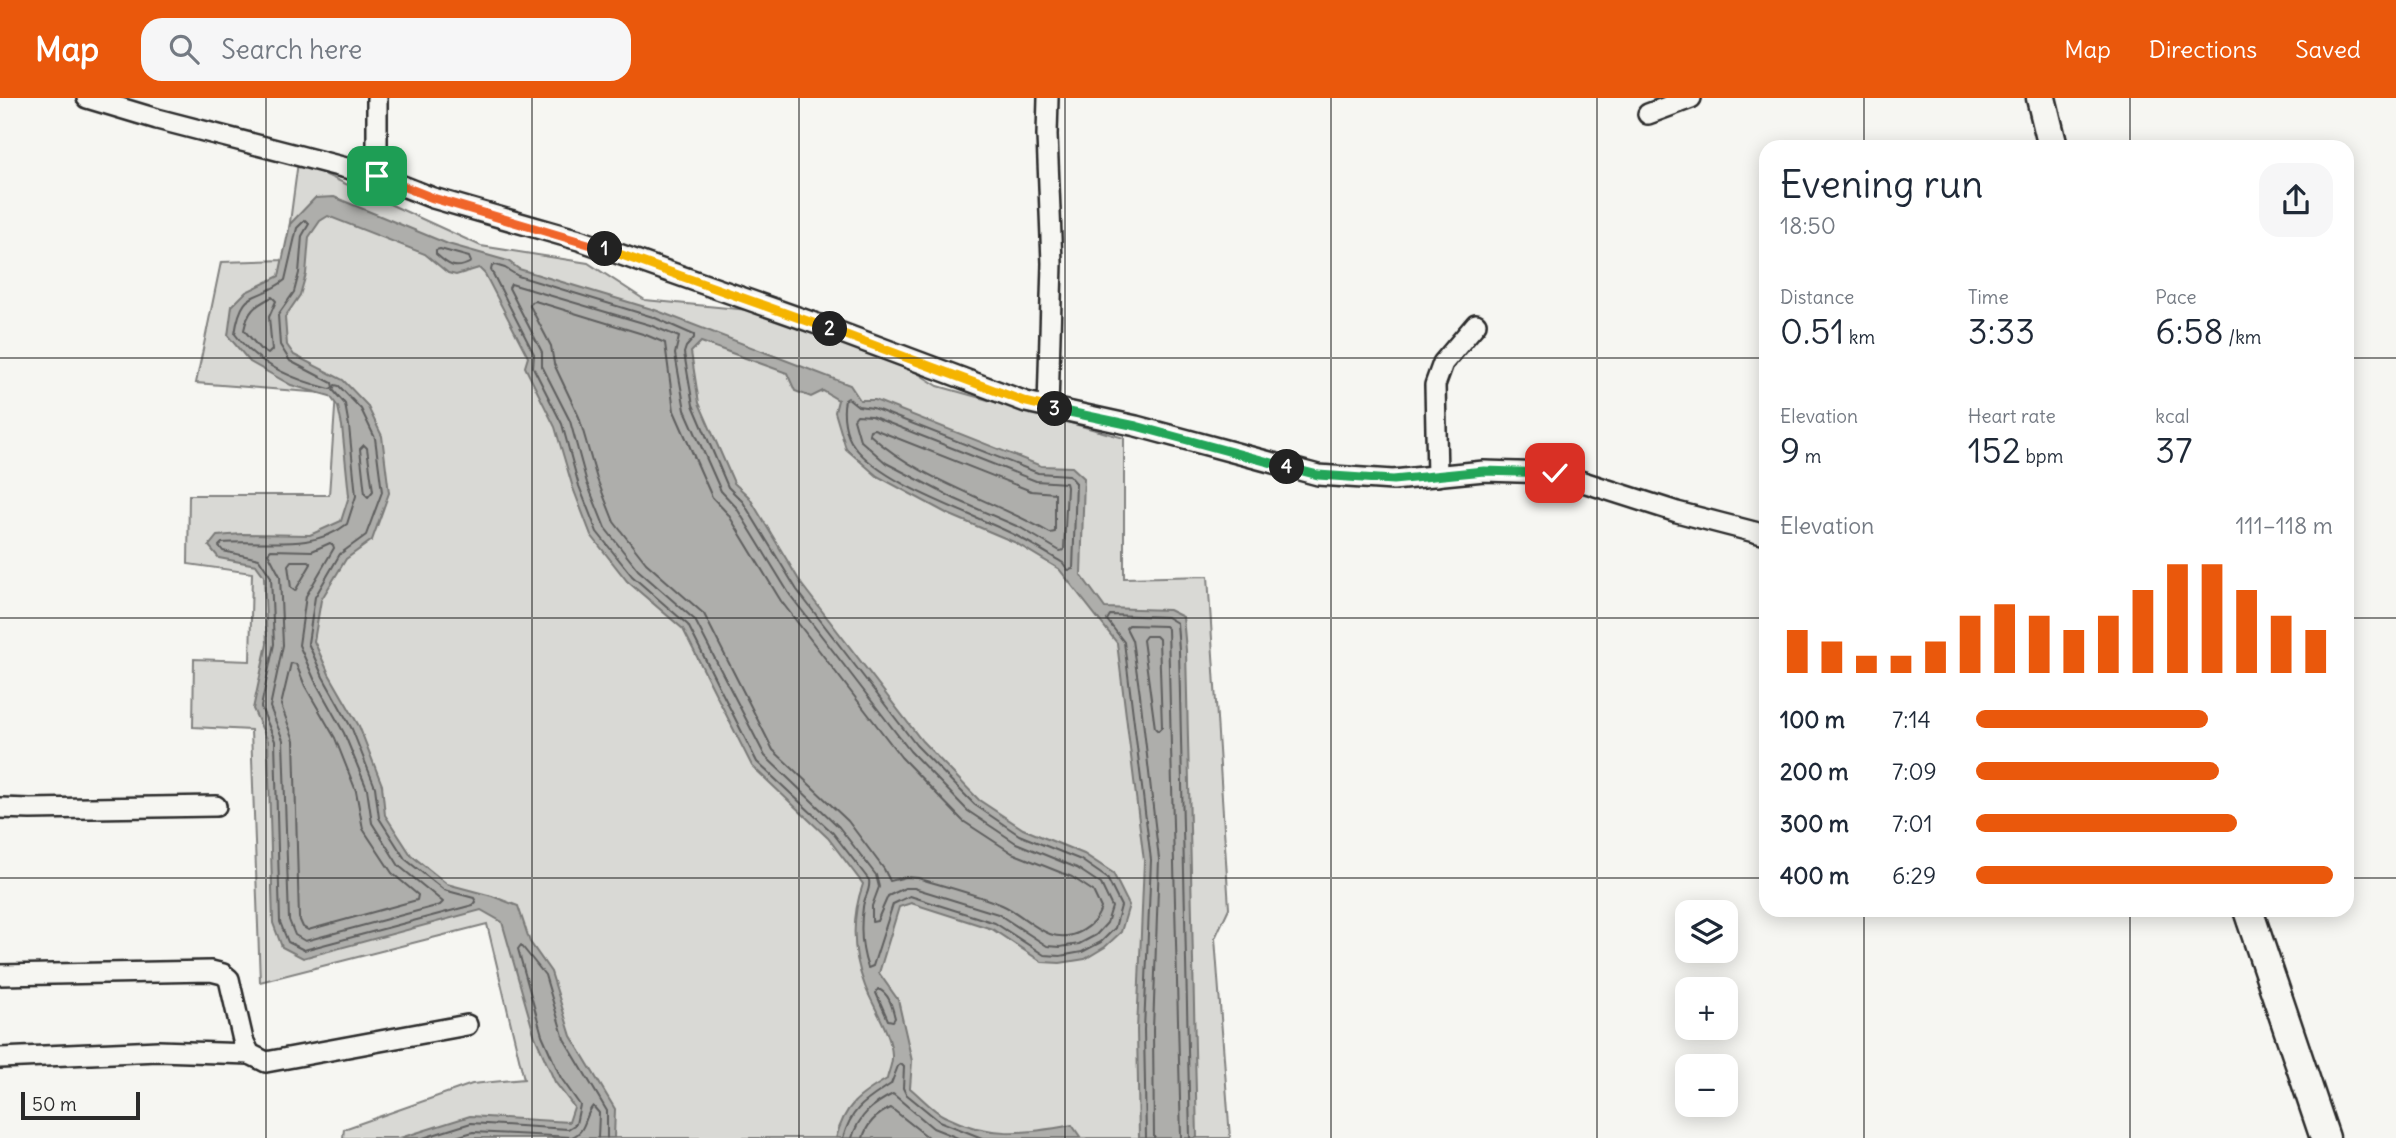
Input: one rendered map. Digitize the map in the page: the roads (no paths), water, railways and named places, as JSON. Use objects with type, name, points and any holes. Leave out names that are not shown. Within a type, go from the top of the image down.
[{"type":"street","points":[[87,98],[170,123],[377,176],[433,198],[591,244],[1048,408],[1136,426],[1318,475],[1393,480],[1484,471],[1555,473],[1677,512],[1759,533]]},
{"type":"street","points":[[377,98],[377,176]]},
{"type":"street","points":[[1048,98],[1052,263],[1048,408]]},
{"type":"street","points":[[1648,114],[1690,98]]},
{"type":"street","points":[[2041,98],[2051,140]]},
{"type":"street","points":[[1437,476],[1435,385],[1443,363],[1476,324]]},
{"type":"street","points":[[0,808],[216,806]]},
{"type":"street","points":[[2250,917],[2325,1138]]},
{"type":"street","points":[[0,975],[211,971],[223,974],[229,979],[243,1040],[250,1054]]},
{"type":"street","points":[[0,1058],[158,1051],[250,1054],[266,1062],[467,1025]]},
{"type":"water","points":[[334,197],[448,244],[508,261],[519,269],[655,310],[850,385],[860,400],[875,400],[1041,466],[1072,467],[1084,478],[1081,575],[1105,608],[1169,610],[1183,617],[1186,650],[1197,1138],[1139,1138],[1137,1030],[1144,861],[1117,643],[1059,569],[1014,542],[948,514],[877,476],[846,449],[835,412],[838,400],[823,391],[811,397],[795,391],[787,373],[701,342],[691,352],[699,403],[734,483],[749,497],[802,585],[922,741],[979,800],[1023,829],[1084,854],[1113,873],[1129,905],[1121,932],[1105,947],[1085,959],[1060,963],[1042,962],[992,929],[911,903],[899,907],[879,973],[898,1000],[912,1061],[910,1088],[931,1107],[944,1116],[976,1128],[1022,1132],[1072,1125],[1081,1138],[836,1138],[848,1109],[887,1079],[892,1061],[889,1040],[865,986],[855,948],[856,909],[863,884],[828,838],[752,766],[683,629],[627,581],[591,535],[573,488],[555,427],[525,367],[528,357],[485,274],[479,268],[456,275],[448,273],[425,254],[328,216],[320,221],[309,237],[306,274],[300,295],[285,317],[287,345],[294,355],[343,380],[367,405],[382,436],[389,493],[372,540],[346,559],[321,600],[314,641],[329,674],[359,726],[382,785],[385,815],[411,855],[447,884],[518,906],[530,942],[551,972],[571,1036],[615,1109],[614,1138],[400,1138],[470,1116],[569,1122],[574,1107],[555,1082],[535,1037],[502,922],[481,910],[303,958],[282,947],[273,923],[268,741],[253,709],[267,644],[264,576],[256,565],[219,558],[209,546],[217,536],[310,535],[341,521],[349,496],[338,407],[330,396],[291,385],[250,362],[228,336],[232,306],[246,292],[279,276],[290,224],[315,198]]}]
